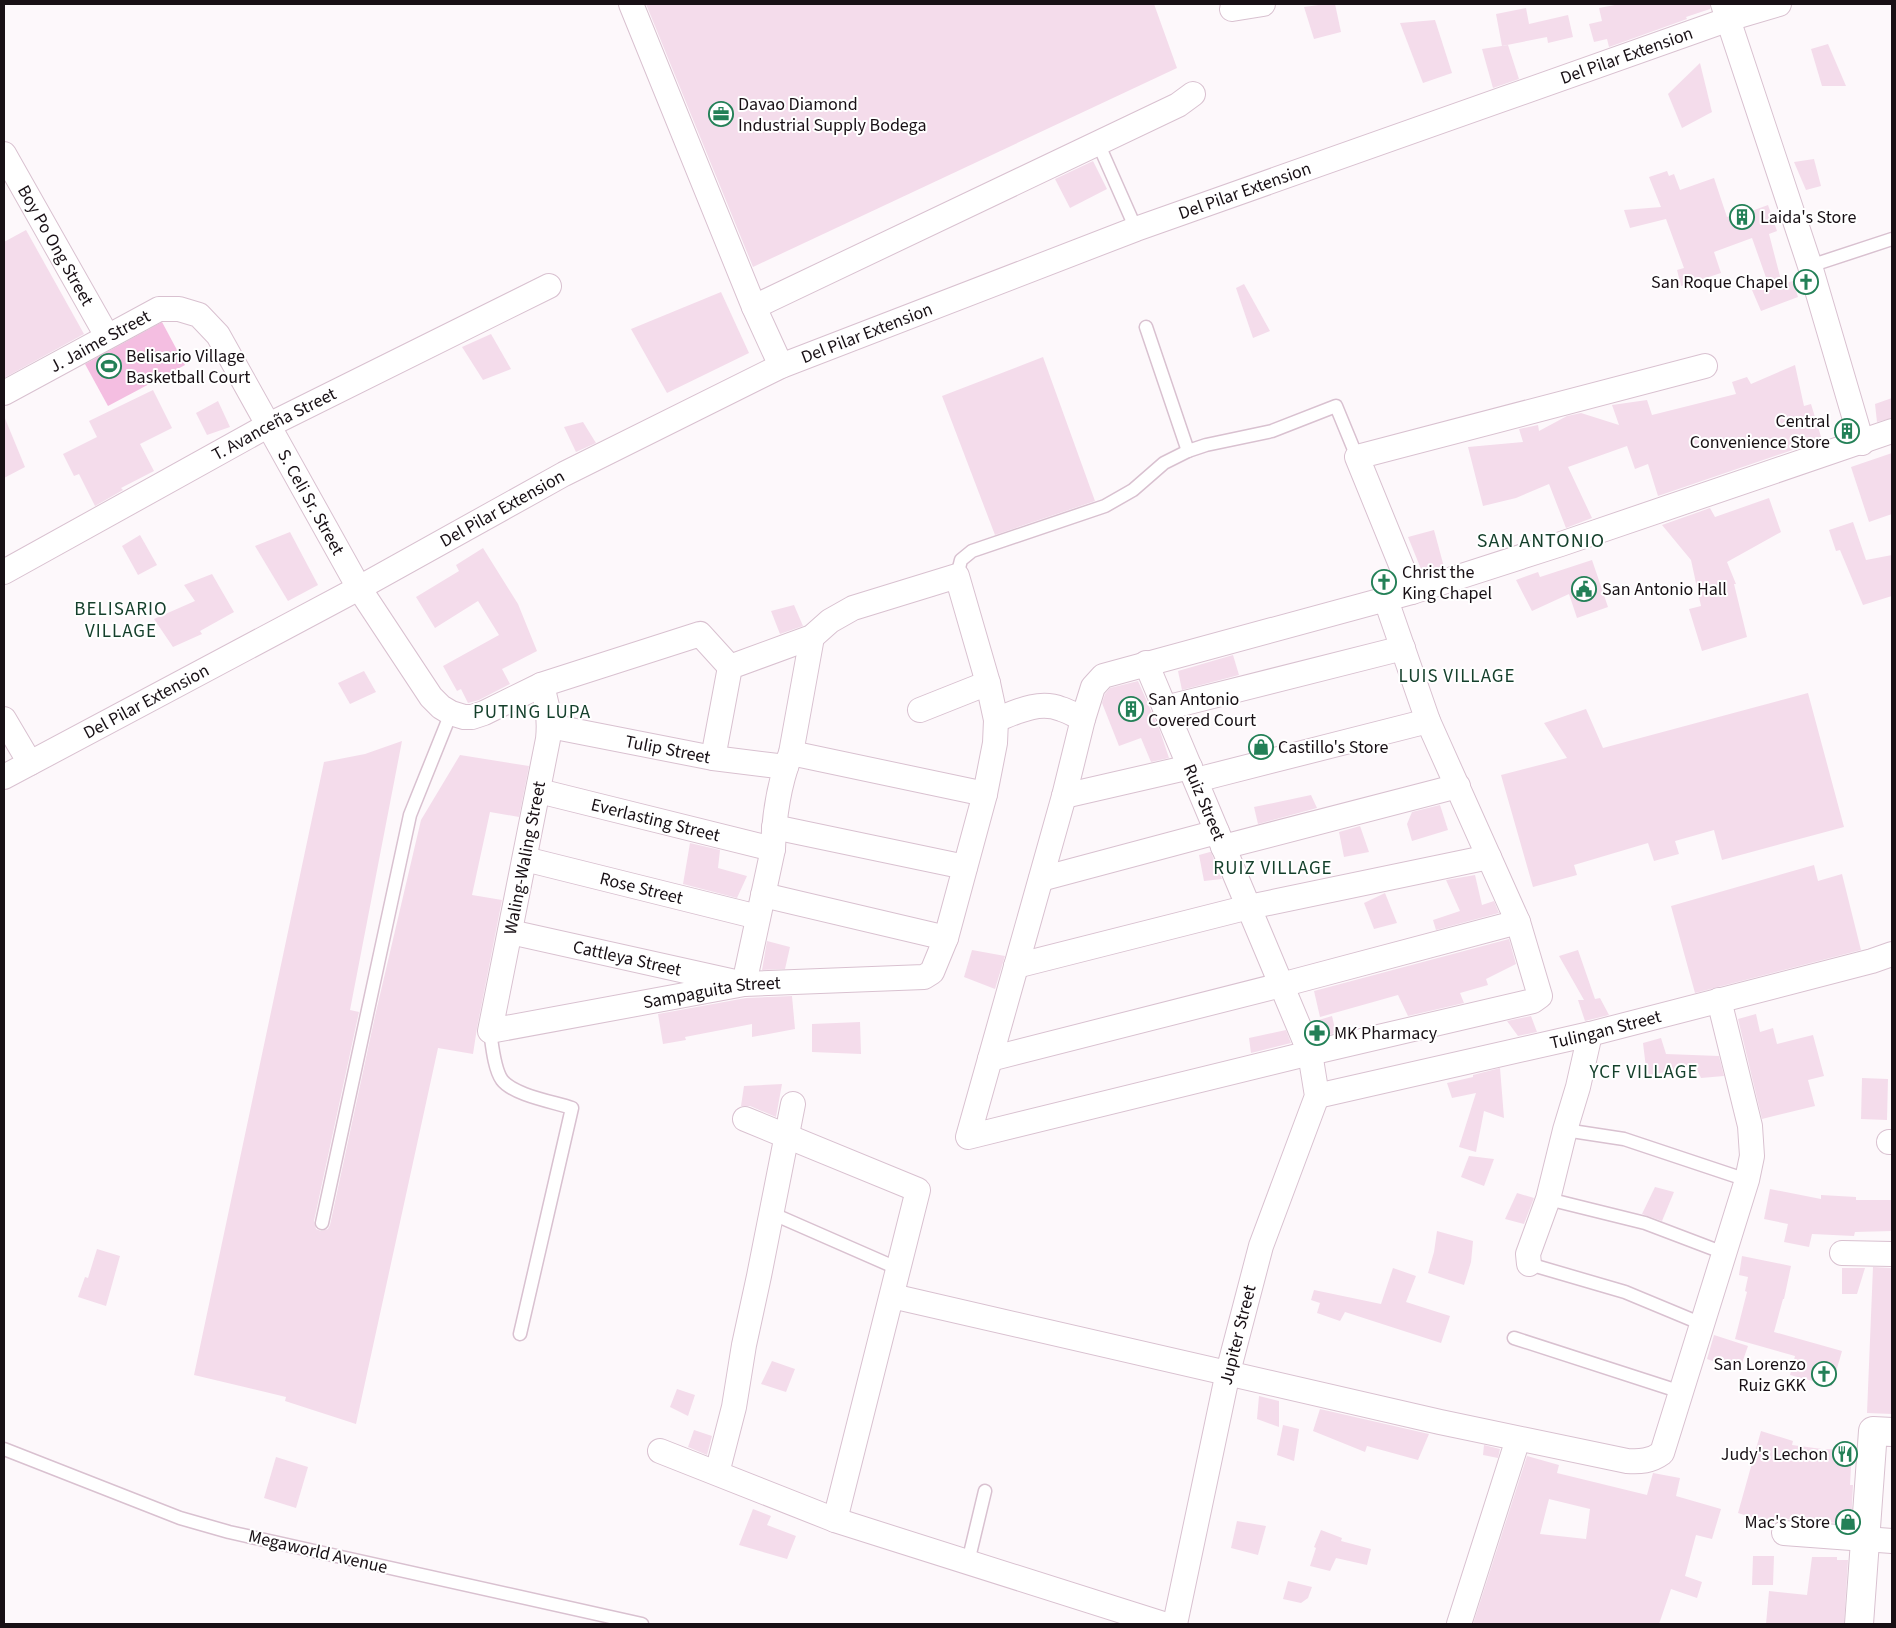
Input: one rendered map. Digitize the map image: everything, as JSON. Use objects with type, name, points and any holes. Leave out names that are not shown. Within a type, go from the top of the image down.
[{"type":"street","points":[[631,4],[754,308],[781,366]]},
{"type":"street","points":[[1232,9],[1263,4]]},
{"type":"street","name":"Del Pilar Extension","points":[[4,777],[359,588],[564,474],[781,366],[1136,229],[1726,12],[1779,4]]},
{"type":"street","points":[[1726,12],[1810,266],[1862,443]]},
{"type":"street","points":[[754,308],[1178,106],[1193,94]]},
{"type":"street","name":"Boy Po Ong Street","points":[[4,154],[107,336]]},
{"type":"street","name":"T. Avanceña Street","points":[[4,572],[269,425],[549,286]]},
{"type":"street","name":"J. Jaime Street","points":[[4,393],[159,309],[179,309],[199,315]]},
{"type":"street","name":"S. Celi Sr. Street","points":[[199,315],[218,335],[359,588],[431,697],[452,714]]},
{"type":"street","points":[[1412,592],[1357,456],[1704,366]]},
{"type":"street","points":[[1386,600],[1428,721],[1518,922],[1540,996],[1533,1001],[1310,1053],[968,1137],[1064,796],[1083,719],[1093,687],[1103,676],[1412,592],[1561,544],[1862,443],[1892,431]]},
{"type":"street","points":[[730,667],[812,637],[830,620],[853,608],[957,576],[988,683],[996,720],[985,794],[946,938]]},
{"type":"street","points":[[452,714],[464,717],[484,713],[541,685],[700,634],[730,667]]},
{"type":"street","points":[[744,984],[812,637]]},
{"type":"street","points":[[1165,708],[1403,648]]},
{"type":"street","name":"Ruiz Street","points":[[1146,663],[1310,1053]]},
{"type":"street","points":[[714,758],[730,667]]},
{"type":"street","points":[[920,710],[988,683]]},
{"type":"street","name":"Waling-Waling Street","points":[[490,1031],[539,791],[550,726],[547,700],[541,685]]},
{"type":"street","points":[[996,720],[1024,709],[1046,706],[1060,708],[1083,719]]},
{"type":"street","points":[[4,719],[30,763]]},
{"type":"street","points":[[1064,796],[1193,773],[1428,721]]},
{"type":"street","name":"Tulip Street","points":[[550,726],[714,758],[788,760],[985,794]]},
{"type":"street","points":[[1041,879],[1458,786]]},
{"type":"street","name":"Everlasting Street","points":[[539,791],[773,838],[966,867]]},
{"type":"street","points":[[1016,966],[1249,908],[1489,857]]},
{"type":"street","name":"Rose Street","points":[[525,859],[760,906],[946,938]]},
{"type":"street","points":[[990,1058],[1281,986],[1518,922]]},
{"type":"street","name":"Cattleya Street","points":[[510,932],[744,984]]},
{"type":"street","name":"Sampaguita Street","points":[[490,1031],[744,984],[924,977],[932,972],[946,938]]},
{"type":"street","name":"Tulingan Street","points":[[1317,1096],[1590,1034],[1872,961],[1892,954]]},
{"type":"street","points":[[892,1296],[1518,1439],[1627,1461],[1641,1462],[1654,1459],[1662,1453],[1747,1180],[1752,1156],[1750,1126],[1719,1000]]},
{"type":"street","points":[[1529,1264],[1528,1254],[1548,1199],[1590,1034]]},
{"type":"street","points":[[1310,1053],[1317,1096]]},
{"type":"street","name":"Jupiter Street","points":[[1175,1624],[1228,1372],[1267,1227],[1317,1096]]},
{"type":"street","points":[[717,1473],[734,1407],[744,1345],[793,1104]]},
{"type":"street","points":[[745,1120],[918,1190],[835,1520]]},
{"type":"street","points":[[1842,1253],[1892,1254]]},
{"type":"street","points":[[1859,1624],[1865,1538],[1883,1431]]},
{"type":"street","points":[[1459,1624],[1518,1439]]},
{"type":"street","points":[[660,1451],[835,1520],[1163,1624]]},
{"type":"street","points":[[1784,1533],[1892,1541]]},
{"type":"lane","points":[[1098,144],[1136,229]]},
{"type":"lane","points":[[1810,266],[1892,239]]},
{"type":"lane","points":[[1146,326],[1188,451]]},
{"type":"lane","points":[[957,576],[961,560],[972,551],[1106,506],[1133,490],[1164,463],[1188,451],[1206,445],[1272,431],[1336,406],[1357,456]]},
{"type":"lane","points":[[322,1223],[410,814],[452,714]]},
{"type":"lane","points":[[490,1031],[493,1054],[501,1079],[510,1089],[572,1108],[520,1334]]},
{"type":"lane","points":[[1565,1130],[1624,1139],[1747,1180]]},
{"type":"lane","points":[[1548,1199],[1645,1223],[1724,1253]]},
{"type":"lane","points":[[770,1214],[899,1268]]},
{"type":"lane","points":[[1529,1264],[1625,1292],[1702,1324]]},
{"type":"lane","points":[[1514,1338],[1681,1392]]},
{"type":"lane","name":"Megaworld Avenue","points":[[4,1449],[180,1518],[212,1527],[642,1624]]},
{"type":"lane","points":[[968,1562],[985,1491]]},
{"type":"shaded area","points":[[162,322],[185,365],[108,406],[85,364]]},
{"type":"building","points":[[646,4],[1154,4],[1177,68],[753,267]]},
{"type":"building","points":[[1335,4],[1341,32],[1314,39],[1304,7]]},
{"type":"building","points":[[1620,4],[1710,4],[1710,9],[1609,47],[1607,39],[1594,42],[1589,24],[1602,21],[1599,8]]},
{"type":"building","points":[[1526,8],[1529,24],[1568,15],[1573,37],[1548,43],[1547,37],[1502,46],[1496,14]]},
{"type":"building","points":[[1435,20],[1452,73],[1423,83],[1400,23]]},
{"type":"building","points":[[1828,44],[1846,86],[1822,86],[1811,49]]},
{"type":"building","points":[[1508,45],[1519,79],[1493,88],[1482,49]]},
{"type":"building","points":[[1700,63],[1712,112],[1682,128],[1668,94]]},
{"type":"building","points":[[1814,159],[1821,186],[1806,190],[1794,162]]},
{"type":"building","points":[[1093,161],[1107,189],[1070,208],[1055,179]]},
{"type":"building","points":[[1667,171],[1669,176],[1674,174],[1680,190],[1714,178],[1727,217],[1768,205],[1777,231],[1769,234],[1782,284],[1793,281],[1798,297],[1761,311],[1752,290],[1769,286],[1752,238],[1714,252],[1721,273],[1681,286],[1677,270],[1684,268],[1666,219],[1630,228],[1624,210],[1661,207],[1649,177]]},
{"type":"building","points":[[26,230],[84,334],[4,378],[4,242]]},
{"type":"building","points":[[1244,284],[1270,331],[1253,338],[1236,288]]},
{"type":"building","points":[[721,292],[749,353],[667,393],[631,329]]},
{"type":"building","points":[[491,334],[511,369],[483,380],[462,347]]},
{"type":"building","points":[[1043,357],[1095,501],[995,535],[942,396]]},
{"type":"building","points":[[1795,365],[1804,406],[1811,404],[1822,440],[1658,496],[1648,464],[1635,469],[1627,446],[1568,467],[1592,518],[1566,528],[1549,484],[1516,498],[1483,506],[1468,447],[1523,442],[1519,429],[1538,425],[1539,431],[1567,416],[1581,413],[1619,425],[1612,405],[1647,400],[1652,415],[1736,394],[1732,382],[1747,377],[1751,384]]},
{"type":"building","points":[[153,390],[172,428],[140,444],[154,471],[121,488],[123,490],[95,506],[79,474],[74,476],[63,454],[97,437],[89,421]]},
{"type":"building","points":[[1892,398],[1892,418],[1877,422],[1875,404]]},
{"type":"building","points":[[218,401],[230,427],[207,435],[196,413]]},
{"type":"building","points":[[4,416],[25,467],[4,478]]},
{"type":"building","points":[[583,422],[596,443],[576,452],[564,427]]},
{"type":"building","points":[[1892,453],[1892,514],[1869,522],[1851,467]]},
{"type":"building","points":[[1769,498],[1781,532],[1727,562],[1736,584],[1734,584],[1747,637],[1702,651],[1689,609],[1701,606],[1691,560],[1662,525],[1710,508],[1715,517]]},
{"type":"building","points":[[1853,522],[1866,560],[1892,555],[1892,596],[1863,605],[1840,550],[1836,551],[1829,530]]},
{"type":"building","points":[[1434,530],[1444,567],[1423,574],[1408,537]]},
{"type":"building","points":[[290,532],[318,585],[288,601],[255,546]]},
{"type":"building","points":[[140,535],[157,565],[138,575],[122,546]]},
{"type":"building","points":[[483,548],[518,604],[537,651],[502,669],[510,684],[479,700],[468,703],[461,689],[457,691],[443,666],[499,635],[478,601],[435,628],[416,597],[459,571],[456,565]]},
{"type":"building","points":[[1592,560],[1608,607],[1577,618],[1569,594],[1532,611],[1516,580],[1538,572],[1540,577]]},
{"type":"building","points":[[212,574],[234,612],[200,631],[202,634],[173,647],[154,619],[195,601],[184,585]]},
{"type":"building","points":[[794,605],[803,626],[780,634],[771,611]]},
{"type":"building","points":[[1233,655],[1239,675],[1182,690],[1178,671]]},
{"type":"building","points":[[364,671],[376,692],[350,704],[338,683]]},
{"type":"building","name":"San Antonio Covered Court","points":[[1138,681],[1160,731],[1169,758],[1151,762],[1141,738],[1119,746],[1102,703],[1105,694],[1110,688]]},
{"type":"building","points":[[1808,693],[1844,827],[1722,860],[1714,830],[1675,841],[1679,854],[1654,861],[1648,843],[1574,865],[1577,875],[1533,887],[1501,775],[1567,758],[1544,723],[1586,709],[1603,748]]},
{"type":"building","points":[[402,741],[350,1010],[359,1012],[314,1221],[316,1229],[321,1231],[328,1229],[330,1225],[375,1016],[421,820],[460,755],[529,766],[519,817],[490,812],[472,895],[502,900],[473,1054],[438,1048],[356,1424],[285,1401],[286,1397],[194,1375],[324,762],[365,754]]},
{"type":"building","points":[[1311,795],[1317,808],[1258,824],[1254,807]]},
{"type":"building","points":[[1440,805],[1448,830],[1412,841],[1407,824],[1412,812]]},
{"type":"building","points":[[1360,826],[1369,852],[1344,857],[1339,832]]},
{"type":"building","points":[[690,843],[720,850],[718,868],[747,876],[737,898],[683,884]]},
{"type":"building","points":[[1211,852],[1222,879],[1204,881],[1199,855]]},
{"type":"building","points":[[1814,865],[1818,881],[1842,874],[1861,950],[1695,993],[1671,906]]},
{"type":"building","points":[[1475,875],[1482,905],[1494,901],[1499,913],[1436,930],[1433,920],[1460,911],[1446,880]]},
{"type":"building","points":[[1385,893],[1397,923],[1374,929],[1364,903]]},
{"type":"building","points":[[1509,939],[1516,964],[1486,979],[1488,985],[1460,993],[1464,1003],[1408,1016],[1398,995],[1320,1017],[1314,991]]},
{"type":"building","points":[[767,941],[790,947],[785,969],[762,970]]},
{"type":"building","points":[[972,950],[1005,956],[995,989],[964,977]]},
{"type":"building","points":[[1578,950],[1595,999],[1600,998],[1609,1015],[1585,1021],[1578,1000],[1584,1000],[1559,956]]},
{"type":"building","points":[[792,996],[795,1029],[752,1037],[752,1024],[685,1037],[686,1040],[663,1044],[658,1014],[746,998]]},
{"type":"building","points":[[1756,1014],[1760,1032],[1773,1028],[1777,1044],[1813,1035],[1824,1076],[1808,1080],[1815,1106],[1762,1119],[1738,1019]]},
{"type":"building","points":[[1332,1016],[1336,1033],[1318,1037],[1312,1022]]},
{"type":"building","points":[[1531,1016],[1537,1032],[1518,1036],[1507,1021]]},
{"type":"building","points":[[860,1022],[861,1054],[812,1052],[812,1024]]},
{"type":"building","points":[[1286,1030],[1291,1043],[1251,1053],[1249,1038]]},
{"type":"building","points":[[1661,1038],[1666,1054],[1719,1056],[1724,1076],[1701,1078],[1695,1065],[1647,1076],[1643,1043]]},
{"type":"building","points":[[1500,1068],[1504,1118],[1484,1111],[1476,1152],[1459,1147],[1476,1093],[1452,1098],[1447,1083]]},
{"type":"building","points":[[1862,1078],[1888,1079],[1887,1120],[1861,1119]]},
{"type":"building","points":[[782,1084],[776,1117],[750,1106],[741,1106],[744,1086]]},
{"type":"building","points":[[1469,1156],[1494,1159],[1484,1186],[1461,1177]]},
{"type":"building","points":[[1655,1187],[1674,1192],[1662,1221],[1642,1214]]},
{"type":"building","points":[[1770,1189],[1821,1199],[1821,1195],[1856,1197],[1856,1200],[1892,1200],[1892,1231],[1855,1232],[1854,1236],[1812,1234],[1809,1247],[1784,1242],[1788,1224],[1764,1219]]},
{"type":"building","points":[[1517,1193],[1534,1198],[1524,1224],[1505,1219]]},
{"type":"building","points":[[1437,1231],[1473,1241],[1471,1262],[1464,1285],[1428,1273]]},
{"type":"building","points":[[97,1249],[120,1256],[106,1306],[78,1297],[85,1277],[88,1278]]},
{"type":"building","points":[[1742,1256],[1791,1266],[1774,1332],[1842,1351],[1832,1386],[1790,1375],[1795,1356],[1735,1339],[1747,1292],[1745,1291],[1748,1277],[1739,1275]]},
{"type":"building","points":[[1873,1267],[1892,1268],[1892,1414],[1867,1413]]},
{"type":"building","points":[[1393,1268],[1416,1276],[1406,1302],[1450,1316],[1441,1343],[1345,1312],[1340,1321],[1317,1313],[1320,1303],[1311,1300],[1314,1290],[1381,1304]]},
{"type":"building","points":[[1842,1268],[1865,1268],[1857,1294],[1842,1294]]},
{"type":"building","points":[[1714,1335],[1748,1346],[1741,1366],[1735,1365],[1734,1368],[1707,1359]]},
{"type":"building","points":[[772,1361],[795,1369],[786,1392],[761,1384]]},
{"type":"building","points":[[677,1389],[695,1395],[688,1416],[670,1407]]},
{"type":"building","points":[[1259,1396],[1279,1401],[1279,1427],[1257,1419]]},
{"type":"building","points":[[1320,1409],[1429,1434],[1418,1460],[1367,1446],[1365,1452],[1313,1431]]},
{"type":"building","points":[[1283,1425],[1299,1429],[1294,1461],[1277,1455]]},
{"type":"building","points":[[694,1430],[712,1436],[707,1455],[688,1447]]},
{"type":"building","points":[[1761,1431],[1793,1441],[1792,1445],[1852,1450],[1850,1485],[1853,1485],[1851,1524],[1785,1519],[1778,1520],[1773,1524],[1738,1513]]},
{"type":"building","points":[[1484,1445],[1500,1449],[1498,1458],[1483,1455]]},
{"type":"building","points":[[1527,1456],[1559,1465],[1557,1473],[1647,1495],[1653,1473],[1680,1478],[1676,1496],[1721,1509],[1712,1539],[1696,1535],[1685,1576],[1702,1582],[1697,1598],[1671,1589],[1659,1624],[1473,1624]],"holes":[[[1549,1499],[1590,1509],[1586,1539],[1540,1534]]]},
{"type":"building","points":[[276,1457],[308,1467],[296,1508],[264,1498]]},
{"type":"building","points":[[753,1509],[771,1516],[767,1525],[796,1536],[787,1559],[739,1545]]},
{"type":"building","points":[[1237,1521],[1266,1526],[1258,1555],[1231,1548]]},
{"type":"building","points":[[1321,1530],[1342,1538],[1341,1541],[1371,1549],[1367,1565],[1336,1558],[1330,1571],[1310,1566],[1316,1548],[1314,1547]]},
{"type":"building","points":[[1753,1556],[1774,1556],[1773,1585],[1752,1585]]},
{"type":"building","points":[[1812,1557],[1837,1557],[1837,1560],[1848,1560],[1844,1624],[1766,1624],[1769,1591],[1807,1595]]},
{"type":"building","points":[[1288,1581],[1312,1587],[1308,1598],[1301,1603],[1283,1599]]},
{"type":"place","name":"Davao Diamond Industrial Supply Bodega","points":[[721,114]]},
{"type":"place","name":"Laida's Store","points":[[1742,217]]},
{"type":"place","name":"San Roque Chapel","points":[[1806,282]]},
{"type":"place","name":"Belisario Village Basketball Court","points":[[109,366]]},
{"type":"place","name":"Central Convenience Store","points":[[1847,431]]},
{"type":"place","name":"Christ the King Chapel","points":[[1384,582]]},
{"type":"place","name":"San Antonio Hall","points":[[1584,589]]},
{"type":"place","name":"San Antonio Covered Court","points":[[1131,709]]},
{"type":"place","name":"Castillo's Store","points":[[1261,747]]},
{"type":"place","name":"MK Pharmacy","points":[[1317,1033]]},
{"type":"place","name":"San Lorenzo Ruiz GKK","points":[[1824,1374]]},
{"type":"place","name":"Judy's Lechon","points":[[1845,1454]]},
{"type":"place","name":"Mac's Store","points":[[1848,1522]]},
{"type":"district","name":"SAN ANTONIO","points":[[1541,541]]},
{"type":"district","name":"BELISARIO VILLAGE","points":[[121,620]]},
{"type":"district","name":"LUIS VILLAGE","points":[[1457,676]]},
{"type":"district","name":"PUTING LUPA","points":[[532,712]]},
{"type":"district","name":"RUIZ VILLAGE","points":[[1273,868]]},
{"type":"district","name":"YCF VILLAGE","points":[[1644,1072]]}]
